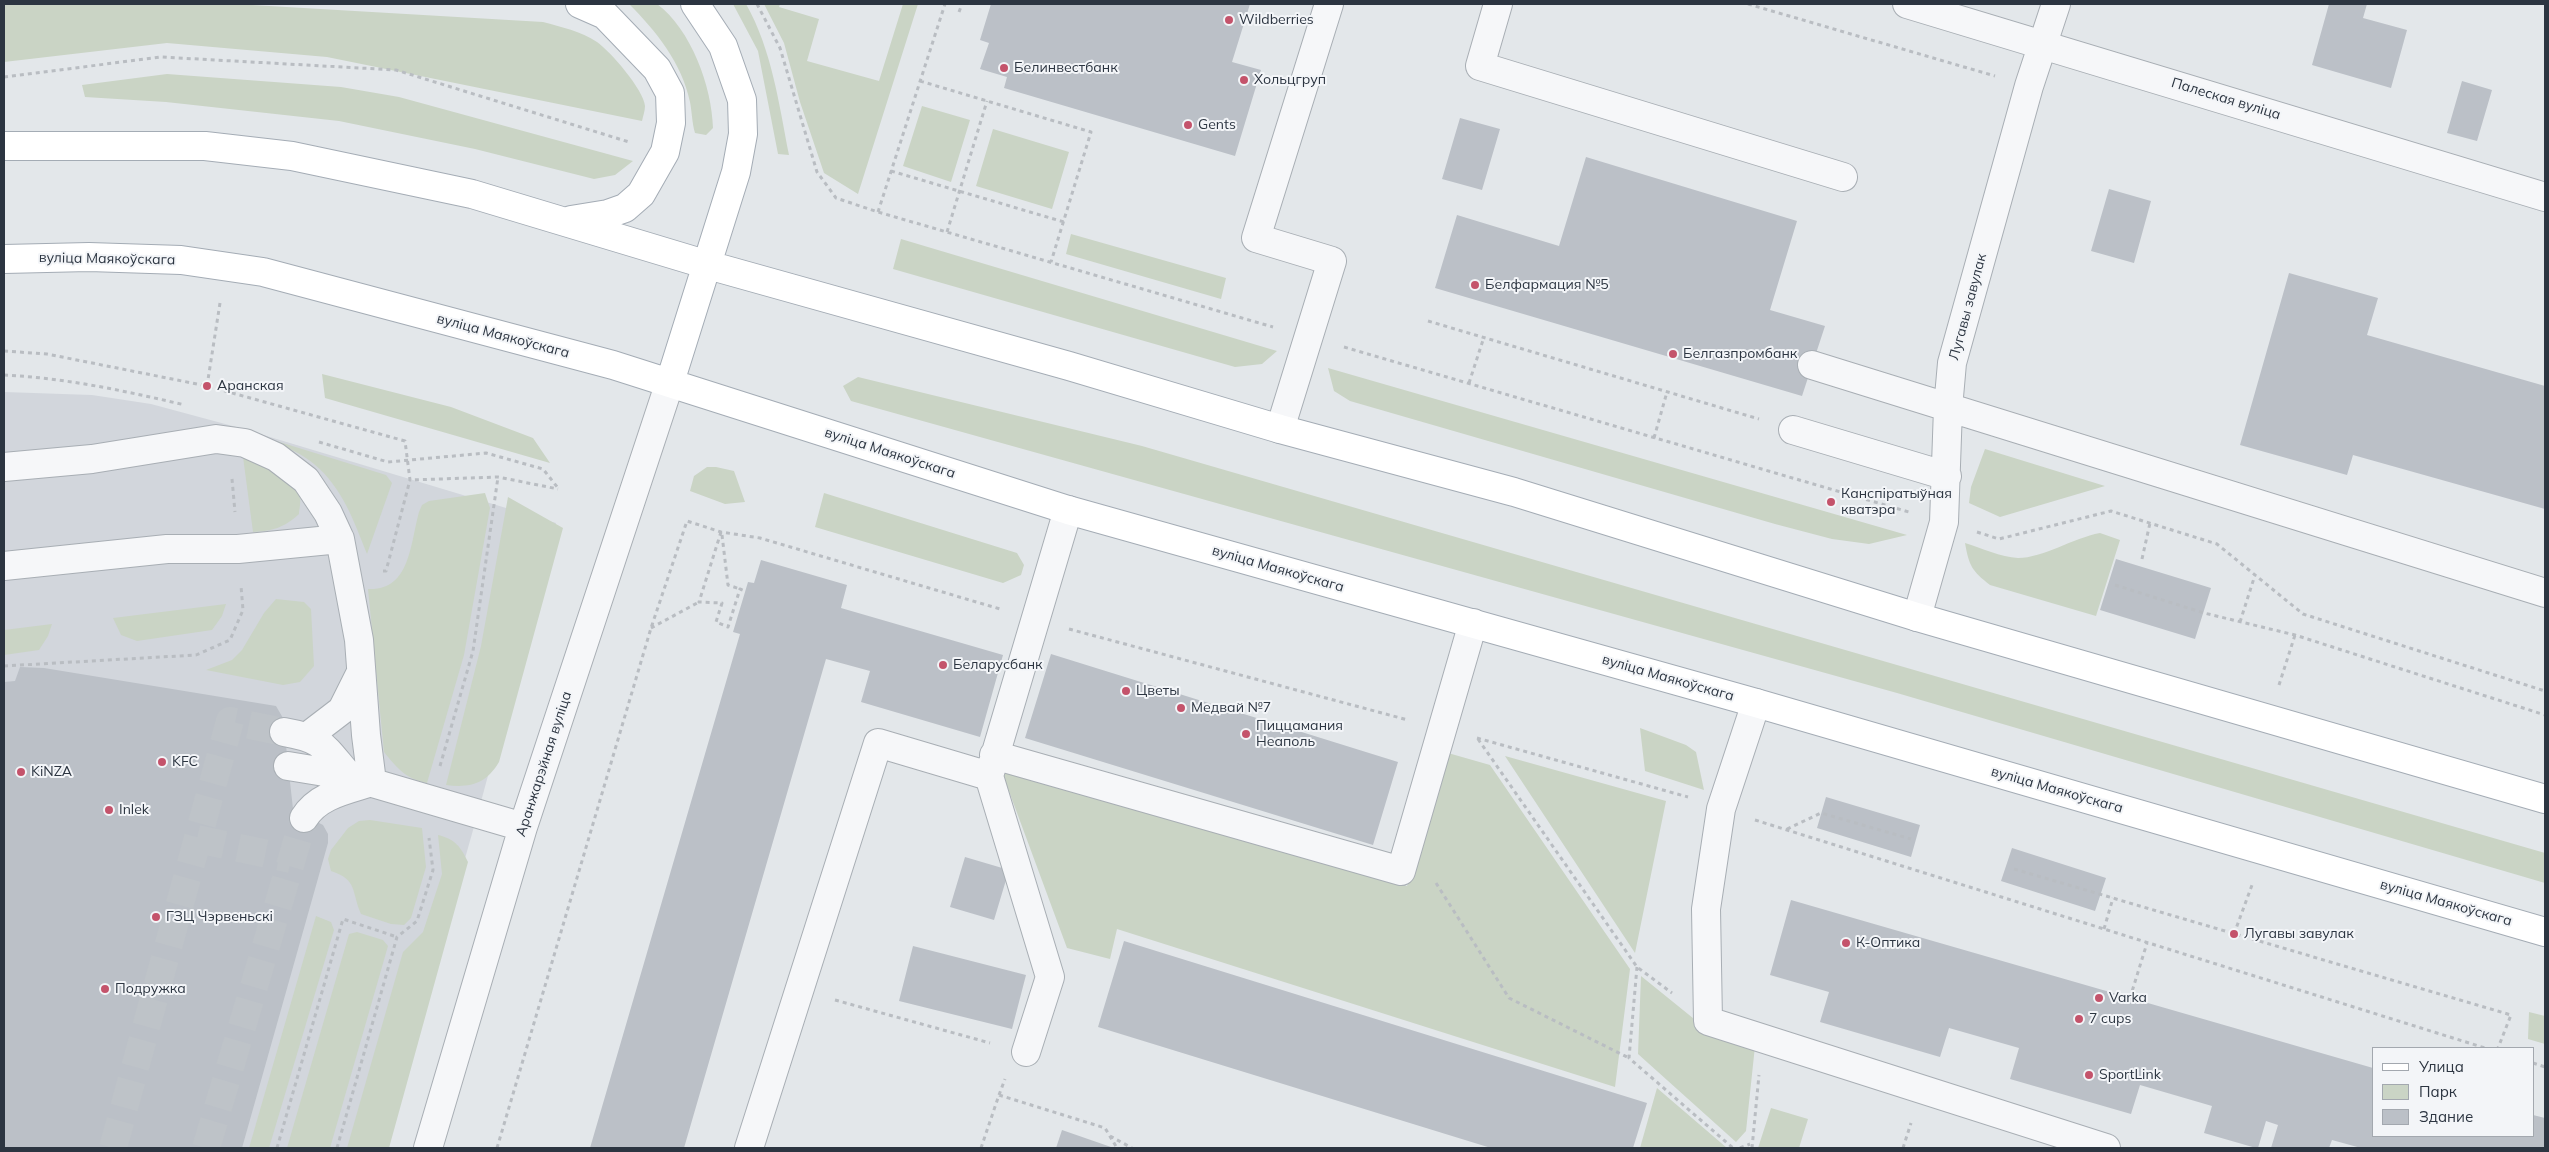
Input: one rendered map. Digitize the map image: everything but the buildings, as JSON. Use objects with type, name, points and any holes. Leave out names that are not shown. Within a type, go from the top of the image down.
[{"type":"main road","points":[[562,221],[608,214],[625,208],[641,194],[665,152],[671,123],[670,93],[657,69],[605,15],[580,4]]},
{"type":"main road","points":[[670,382],[736,172],[743,134],[742,100],[723,46],[696,4]]},
{"type":"main road","points":[[4,146],[204,146],[292,156],[472,194],[708,265],[1069,366],[1280,429],[1514,492],[1917,617],[2545,799]]},
{"type":"main road","name":"вуліца Маякоўскага","points":[[4,258],[89,257],[172,260],[264,272],[670,382],[1068,510],[1756,703],[2545,932]]},
{"type":"street","points":[[1280,429],[1332,261],[1256,238],[1329,4]]},
{"type":"street","points":[[1498,4],[1480,66],[1842,177]]},
{"type":"street","name":"Палеская вуліца","points":[[1907,4],[2043,43],[2545,197]]},
{"type":"street","name":"Лугавы завулак","points":[[1917,617],[1944,522],[1948,408],[1952,363],[2029,86],[2056,4]]},
{"type":"street","points":[[1812,365],[2545,593]]},
{"type":"street","name":"Аранжарэйная вуліца","points":[[428,1148],[523,826],[670,382]]},
{"type":"street","points":[[1793,430],[1947,476]]},
{"type":"street","points":[[4,468],[92,459],[216,439],[245,443],[276,456],[306,480],[328,513],[340,539],[360,640],[362,671],[360,779]]},
{"type":"street","points":[[1026,1052],[1050,977],[991,766],[1068,510]]},
{"type":"street","points":[[4,566],[167,549],[238,549],[340,539]]},
{"type":"street","points":[[748,1148],[878,743],[991,766],[1401,871],[1473,623]]},
{"type":"street","points":[[360,779],[318,740],[296,734],[342,710],[362,671]]},
{"type":"street","points":[[1756,703],[1721,809],[1706,909],[1708,1021],[2106,1148]]},
{"type":"street","points":[[288,766],[360,779],[523,826]]},
{"type":"street","points":[[304,818],[310,808],[360,779]]},
{"type":"path","points":[[757,4],[780,48],[817,172],[836,198],[878,212],[2000,539],[2111,511],[2217,544],[2303,614],[2545,691]]},
{"type":"path","points":[[878,212],[945,4]]},
{"type":"path","points":[[959,12],[962,4]]},
{"type":"path","points":[[1748,4],[2029,86]]},
{"type":"path","points":[[4,77],[161,58],[396,70],[634,144]]},
{"type":"path","points":[[920,81],[1091,132],[1051,262]]},
{"type":"path","points":[[947,232],[987,101]]},
{"type":"path","points":[[891,171],[1064,222]]},
{"type":"path","points":[[207,386],[225,267]]},
{"type":"path","points":[[1428,321],[1793,430]]},
{"type":"path","points":[[1468,383],[1484,337]]},
{"type":"path","points":[[4,351],[47,354],[207,386],[405,441],[410,480],[498,477],[558,488]]},
{"type":"path","points":[[1654,438],[1667,392]]},
{"type":"path","points":[[438,773],[473,652],[498,477]]},
{"type":"path","points":[[497,1148],[651,628],[687,520],[721,532],[760,538],[1035,620],[1675,792],[1787,830],[2482,1047]]},
{"type":"path","points":[[2142,559],[2150,523]]},
{"type":"path","points":[[721,532],[728,585],[745,591]]},
{"type":"path","points":[[700,602],[721,532]]},
{"type":"path","points":[[2240,622],[2255,575]]},
{"type":"path","points":[[2115,585],[2240,622],[2295,635],[2545,715]]},
{"type":"path","points":[[651,628],[700,602],[722,603],[716,622],[728,627],[740,589]]},
{"type":"path","points":[[2269,718],[2295,635]]},
{"type":"path","points":[[1477,738],[1637,967],[1708,1021]]},
{"type":"path","points":[[1787,830],[1821,813],[1911,839]]},
{"type":"path","points":[[337,1148],[397,937],[417,921],[433,870],[428,834]]},
{"type":"path","points":[[2234,934],[2264,850]]},
{"type":"path","points":[[2014,869],[2511,1015],[2498,1047]]},
{"type":"path","points":[[1443,894],[1509,998],[1628,1058],[1733,1148]]},
{"type":"path","points":[[2104,929],[2113,898]]},
{"type":"path","points":[[277,1148],[343,919],[397,937]]},
{"type":"path","points":[[2130,998],[2147,943]]},
{"type":"path","points":[[1628,1058],[1637,967]]},
{"type":"path","points":[[798,990],[996,1045]]},
{"type":"path","points":[[1752,1148],[1750,1144],[1764,1039]]},
{"type":"path","points":[[981,1148],[1005,1077]]},
{"type":"path","points":[[999,1095],[1105,1128],[1117,1148]]},
{"type":"path","points":[[1110,1136],[1132,1148]]},
{"type":"path","points":[[1740,1148],[1750,1144]]},
{"type":"shaded area","points":[[4,392],[92,395],[151,404],[240,428],[556,523],[479,809],[383,1148],[4,1148]]},
{"type":"green space","points":[[4,4],[235,4],[543,22],[578,32],[591,38],[603,47],[633,81],[643,99],[645,110],[642,121],[327,57],[167,43],[4,62]]},
{"type":"green space","points":[[629,4],[657,4],[680,28],[689,43],[704,77],[709,95],[713,128],[706,135],[695,133],[686,88],[667,48]]},
{"type":"green space","points":[[733,4],[746,4],[762,40],[774,78],[789,155],[778,154],[758,51]]},
{"type":"green space","points":[[764,4],[780,4],[779,7],[819,19],[807,61],[879,81],[903,4],[918,4],[858,194],[824,173],[800,102],[784,43]]},
{"type":"green space","points":[[167,74],[341,87],[399,97],[633,161],[615,175],[594,179],[475,149],[339,121],[166,102],[85,97],[82,85]]},
{"type":"green space","points":[[922,106],[970,120],[951,182],[903,166]]},
{"type":"green space","points":[[993,129],[1069,152],[1052,209],[976,186]]},
{"type":"green space","points":[[1071,234],[1226,278],[1221,299],[1066,254]]},
{"type":"green space","points":[[901,239],[1277,351],[1262,364],[1235,367],[893,269]]},
{"type":"green space","points":[[1328,368],[1907,535],[1869,544],[1832,539],[1775,524],[1350,401],[1334,391]]},
{"type":"green space","points":[[322,374],[451,407],[533,438],[550,463],[325,398]]},
{"type":"green space","points":[[858,377],[1142,446],[2545,853],[2545,883],[1897,693],[851,401],[843,386]]},
{"type":"green space","points":[[273,440],[386,475],[392,483],[367,554],[346,505],[324,473],[310,460]]},
{"type":"green space","points":[[1985,449],[2105,486],[2000,517],[1969,503],[1971,487]]},
{"type":"green space","points":[[243,457],[268,467],[292,483],[300,498],[299,514],[278,528],[253,532]]},
{"type":"green space","points":[[707,467],[734,471],[745,502],[725,504],[690,491],[694,476]]},
{"type":"green space","points":[[485,493],[490,508],[464,655],[427,783],[413,779],[402,772],[384,752],[368,589],[382,588],[400,574],[406,564],[422,505],[429,501]]},
{"type":"green space","points":[[824,493],[1017,553],[1024,565],[1021,575],[1003,583],[815,527]]},
{"type":"green space","points":[[508,497],[563,528],[499,762],[489,775],[477,783],[463,786],[446,785],[481,646]]},
{"type":"green space","points":[[2100,533],[2120,540],[2096,616],[1990,585],[1972,567],[1965,543],[1998,554],[2018,558],[2038,555]]},
{"type":"green space","points":[[276,599],[304,602],[311,609],[314,666],[300,682],[283,685],[206,670],[232,660],[242,650],[264,613]]},
{"type":"green space","points":[[226,604],[222,616],[212,630],[137,641],[121,635],[113,618]]},
{"type":"green space","points":[[52,624],[48,636],[39,650],[4,655],[4,630]]},
{"type":"green space","points":[[1640,728],[1686,745],[1696,752],[1704,790],[1645,771]]},
{"type":"green space","points":[[1448,753],[1490,765],[1630,969],[1615,1087],[1117,929],[1110,959],[1067,948],[1003,775],[1006,766],[1407,886]]},
{"type":"green space","points":[[1505,756],[1666,801],[1635,953]]},
{"type":"green space","points":[[370,820],[422,828],[426,867],[411,918],[404,925],[391,924],[361,914],[350,882],[340,874],[331,871],[328,859],[331,850],[348,828],[359,821]]},
{"type":"green space","points":[[438,835],[457,844],[468,862],[389,1148],[347,1148],[403,952],[423,932],[442,874]]},
{"type":"green space","points":[[316,916],[331,922],[334,930],[269,1148],[249,1148]]},
{"type":"green space","points":[[357,932],[383,940],[388,946],[330,1148],[287,1148],[349,934]]},
{"type":"green space","points":[[1641,976],[1704,1027],[1755,1046],[1746,1131],[1736,1142],[1638,1054]]},
{"type":"green space","points":[[2529,1012],[2545,1016],[2545,1044],[2528,1039]]},
{"type":"green space","points":[[1657,1088],[1727,1148],[1640,1148]]},
{"type":"green space","points":[[1771,1108],[1808,1119],[1799,1148],[1758,1148]]},
{"type":"tunnel","points":[[113,1148],[230,721],[284,732]]},
{"type":"tunnel","points":[[206,1148],[304,818]]},
{"type":"tunnel","points":[[197,839],[291,859]]},
{"type":"place","name":"Wildberries","points":[[1229,20]]},
{"type":"place","name":"Белинвестбанк","points":[[1004,68]]},
{"type":"place","name":"Хольцгруп","points":[[1244,80]]},
{"type":"place","name":"Gents","points":[[1188,125]]},
{"type":"place","name":"Белфармация №5","points":[[1475,285]]},
{"type":"place","name":"Белгазпромбанк","points":[[1673,354]]},
{"type":"place","name":"Аранская","points":[[207,386]]},
{"type":"place","name":"Канспіратыўная кватэра","points":[[1831,502]]},
{"type":"place","name":"Беларусбанк","points":[[943,665]]},
{"type":"place","name":"Цветы","points":[[1126,691]]},
{"type":"place","name":"Медвай №7","points":[[1181,708]]},
{"type":"place","name":"Пиццамания Неаполь","points":[[1246,734]]},
{"type":"place","name":"KFC","points":[[162,762]]},
{"type":"place","name":"KiNZA","points":[[21,772]]},
{"type":"place","name":"Inlek","points":[[109,810]]},
{"type":"place","name":"ГЗЦ Чэрвеньскі","points":[[156,917]]},
{"type":"place","name":"Лугавы завулак","points":[[2234,934]]},
{"type":"place","name":"К-Оптика","points":[[1846,943]]},
{"type":"place","name":"Подружка","points":[[105,989]]},
{"type":"place","name":"Varka","points":[[2099,998]]},
{"type":"place","name":"7 cups","points":[[2079,1019]]},
{"type":"place","name":"SportLink","points":[[2089,1075]]}]
